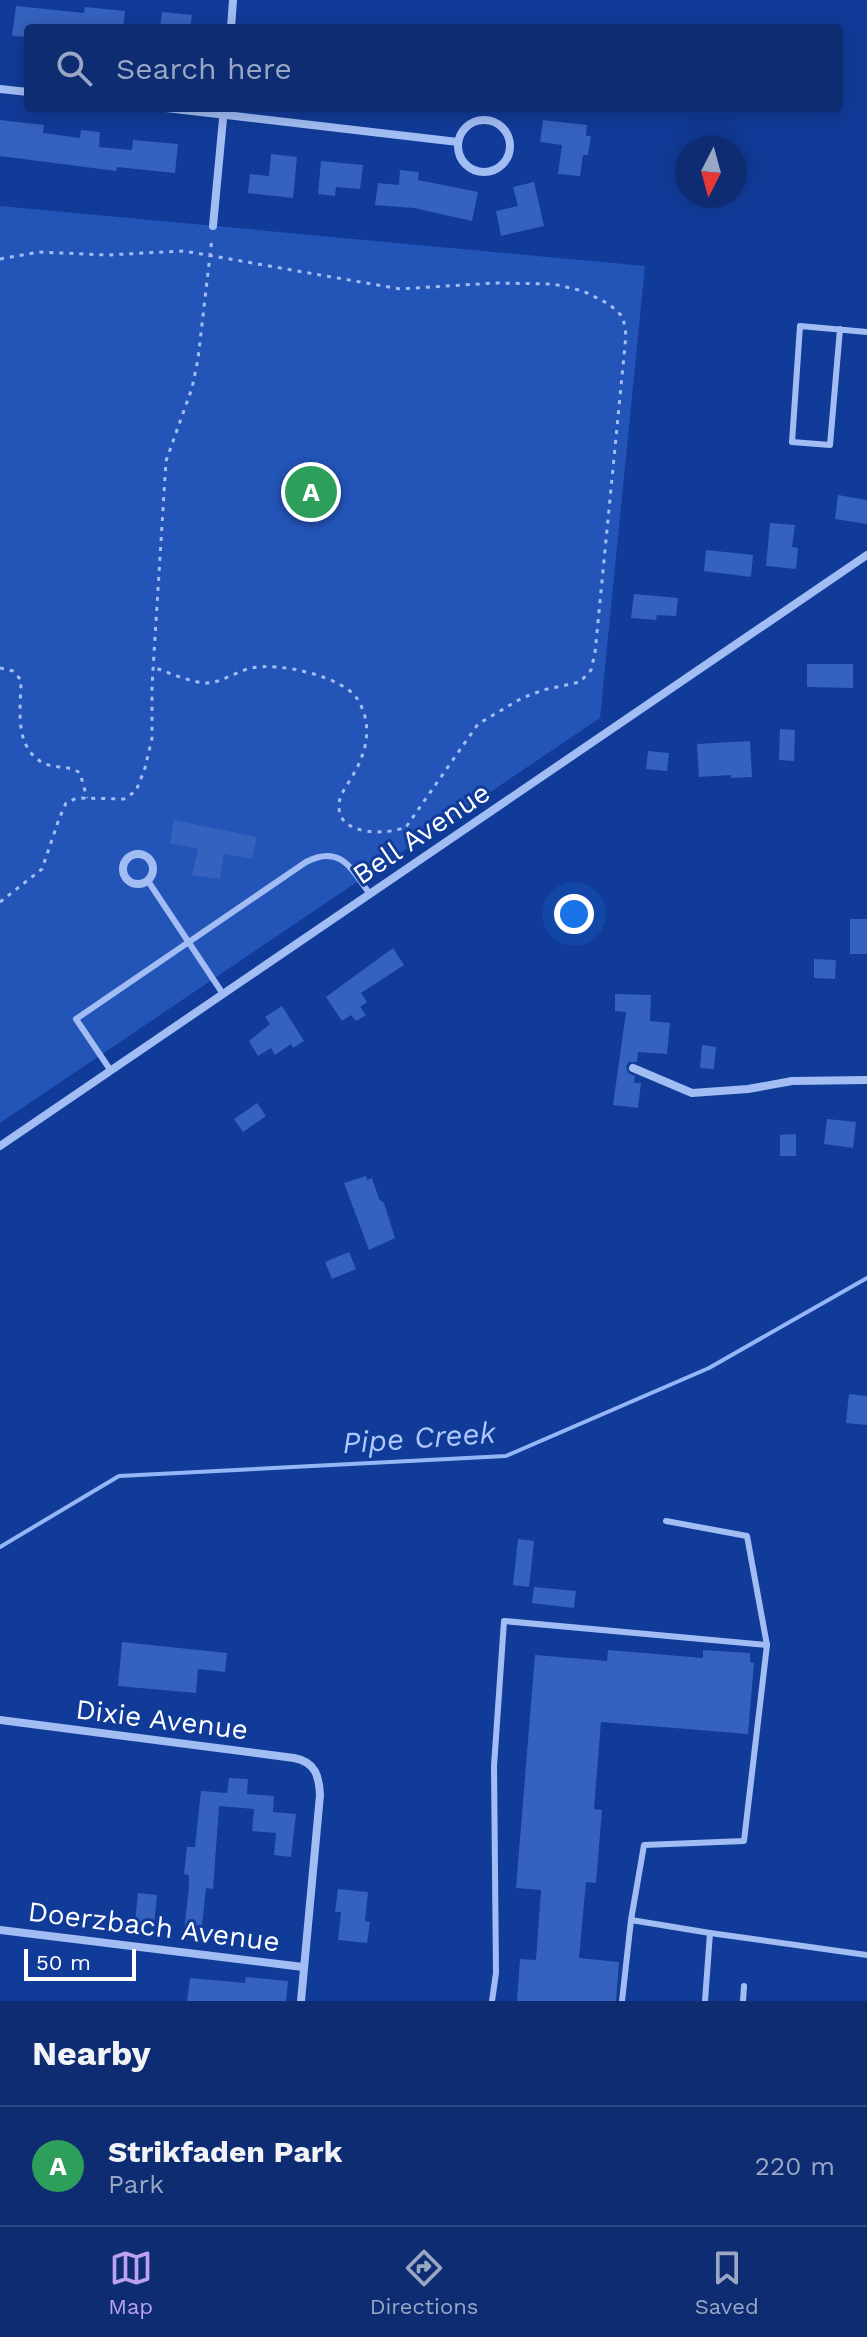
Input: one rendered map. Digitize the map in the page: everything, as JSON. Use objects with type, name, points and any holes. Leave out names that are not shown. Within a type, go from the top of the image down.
[{"type":"street","points":[[231,24],[233,0]]},
{"type":"street","points":[[0,89],[24,92]]},
{"type":"street","points":[[213,226],[224,112]]},
{"type":"street","points":[[232,112],[458,142]]},
{"type":"street","points":[[493,120],[507,131],[511,149],[502,165],[495,170],[476,171],[462,160],[458,142],[466,126],[474,121],[493,120]]},
{"type":"street","name":"Bell Avenue","points":[[0,1146],[867,555]]},
{"type":"street","points":[[633,1068],[692,1093],[748,1089],[792,1081],[867,1080]]},
{"type":"street","name":"Dixie Avenue","points":[[0,1720],[307,1761],[315,1770],[320,1795],[303,1967]]},
{"type":"street","name":"Doerzbach Avenue","points":[[0,1930],[303,1967]]},
{"type":"street","points":[[301,2001],[303,1967]]},
{"type":"lane","points":[[840,329],[830,445],[792,442],[800,326],[840,329],[867,332]]},
{"type":"lane","points":[[111,1071],[76,1019],[188,942],[319,855],[342,859],[370,894]]},
{"type":"lane","points":[[148,881],[223,994]]},
{"type":"lane","points":[[622,2001],[644,1845],[744,1841],[767,1645],[747,1536],[666,1521]]},
{"type":"lane","points":[[492,2001],[496,1973],[494,1766],[504,1621],[767,1645]]},
{"type":"lane","points":[[631,1920],[867,1955]]},
{"type":"lane","points":[[705,2001],[710,1933]]},
{"type":"lane","points":[[743,2001],[744,1986]]},
{"type":"path","points":[[0,902],[42,869],[66,803],[77,798],[124,799],[133,794],[149,756],[166,461],[192,388],[200,345],[213,226]]},
{"type":"path","points":[[0,259],[58,251],[107,255],[169,251],[210,255],[400,289],[494,283],[553,284],[593,294],[618,310],[626,325],[595,653],[589,675],[580,682],[522,698],[478,724],[411,822],[399,830],[384,832],[351,825],[339,809],[341,796],[358,768],[367,739],[364,714],[358,699],[348,689],[276,665],[252,668],[209,683],[153,667]]},
{"type":"path","points":[[0,668],[20,676],[20,724],[30,750],[44,763],[72,768],[80,773],[87,798]]},
{"type":"shaded area","points":[[0,206],[645,266],[600,718],[0,1123]]},
{"type":"building","points":[[16,6],[84,13],[85,7],[125,11],[123,24],[24,24],[24,37],[12,36]]},
{"type":"building","points":[[162,12],[192,15],[191,24],[160,24]]},
{"type":"building","points":[[0,120],[44,125],[43,133],[80,138],[81,130],[100,132],[99,147],[132,150],[133,140],[178,144],[175,173],[117,167],[116,171],[0,156]]},
{"type":"building","points":[[543,120],[587,125],[586,136],[591,136],[588,155],[583,155],[580,176],[558,174],[562,145],[540,142]]},
{"type":"building","points":[[271,154],[297,157],[293,198],[248,193],[250,174],[269,176]]},
{"type":"building","points":[[321,161],[363,165],[360,189],[336,187],[335,196],[318,194]]},
{"type":"building","points":[[400,170],[419,172],[418,180],[478,192],[472,221],[414,208],[375,205],[378,183],[399,185]]},
{"type":"building","points":[[534,182],[544,226],[501,236],[496,211],[518,206],[513,187]]},
{"type":"building","points":[[838,495],[867,500],[867,524],[835,519]]},
{"type":"building","points":[[770,523],[795,525],[792,547],[798,548],[796,569],[766,566]]},
{"type":"building","points":[[706,550],[753,555],[751,577],[704,571]]},
{"type":"building","points":[[634,594],[678,598],[676,616],[657,615],[656,620],[631,618]]},
{"type":"building","points":[[807,664],[853,664],[853,688],[807,687]]},
{"type":"building","points":[[780,729],[795,730],[794,761],[779,760]]},
{"type":"building","points":[[750,741],[752,777],[699,777],[697,744]]},
{"type":"building","points":[[648,751],[669,753],[667,771],[646,769]]},
{"type":"building","points":[[174,820],[257,837],[252,859],[224,854],[220,879],[192,875],[198,849],[170,843]]},
{"type":"building","points":[[850,919],[867,919],[867,954],[850,954]]},
{"type":"building","points":[[393,948],[404,965],[361,993],[367,1002],[360,1007],[366,1015],[356,1021],[351,1015],[342,1021],[326,997]]},
{"type":"building","points":[[814,959],[836,960],[835,979],[814,978]]},
{"type":"building","points":[[615,994],[651,995],[650,1021],[670,1023],[667,1054],[638,1052],[637,1062],[629,1062],[626,1066],[628,1073],[635,1076],[634,1083],[641,1083],[638,1108],[613,1105],[626,1012],[615,1011]]},
{"type":"building","points":[[282,1006],[304,1041],[293,1048],[291,1044],[275,1055],[271,1048],[258,1056],[249,1041],[270,1024],[265,1017]]},
{"type":"building","points":[[702,1045],[716,1047],[714,1069],[700,1068]]},
{"type":"building","points":[[257,1103],[266,1116],[243,1132],[234,1119]]},
{"type":"building","points":[[827,1119],[856,1122],[853,1148],[824,1144]]},
{"type":"building","points":[[796,1134],[796,1156],[780,1156],[780,1135]]},
{"type":"building","points":[[366,1176],[367,1180],[372,1178],[379,1199],[384,1203],[395,1238],[369,1250],[344,1183]]},
{"type":"building","points":[[349,1252],[356,1269],[332,1279],[325,1262]]},
{"type":"building","points":[[849,1394],[867,1396],[867,1425],[846,1423]]},
{"type":"building","points":[[518,1539],[534,1541],[529,1587],[513,1585]]},
{"type":"building","points":[[534,1587],[576,1591],[574,1608],[532,1603]]},
{"type":"building","points":[[122,1642],[227,1653],[225,1672],[198,1669],[196,1693],[118,1686]]},
{"type":"building","points":[[608,1650],[703,1658],[703,1650],[750,1653],[750,1662],[754,1663],[748,1734],[601,1722],[594,1809],[602,1810],[596,1883],[586,1882],[579,1958],[619,1962],[616,2001],[517,2001],[520,1959],[536,1960],[541,1890],[516,1888],[535,1655],[607,1661]]},
{"type":"building","points":[[229,1778],[248,1779],[247,1794],[274,1796],[273,1812],[296,1814],[291,1857],[274,1855],[276,1833],[252,1831],[254,1809],[219,1806],[213,1889],[206,1888],[201,1935],[184,1933],[189,1886],[189,1875],[184,1874],[187,1847],[195,1847],[201,1791],[227,1793]]},
{"type":"building","points":[[338,1889],[368,1892],[365,1921],[370,1922],[367,1943],[338,1940],[341,1912],[335,1912]]},
{"type":"building","points":[[138,1893],[157,1895],[154,1925],[135,1923]]},
{"type":"building","points":[[246,1977],[288,1981],[286,2001],[187,2001],[190,1978],[245,1983]]},
{"type":"waterway","name":"Pipe Creek","points":[[0,1547],[119,1476],[506,1456],[709,1368],[867,1278]]},
{"type":"place","name":"Strikfaden Park","points":[[311,492]]}]
